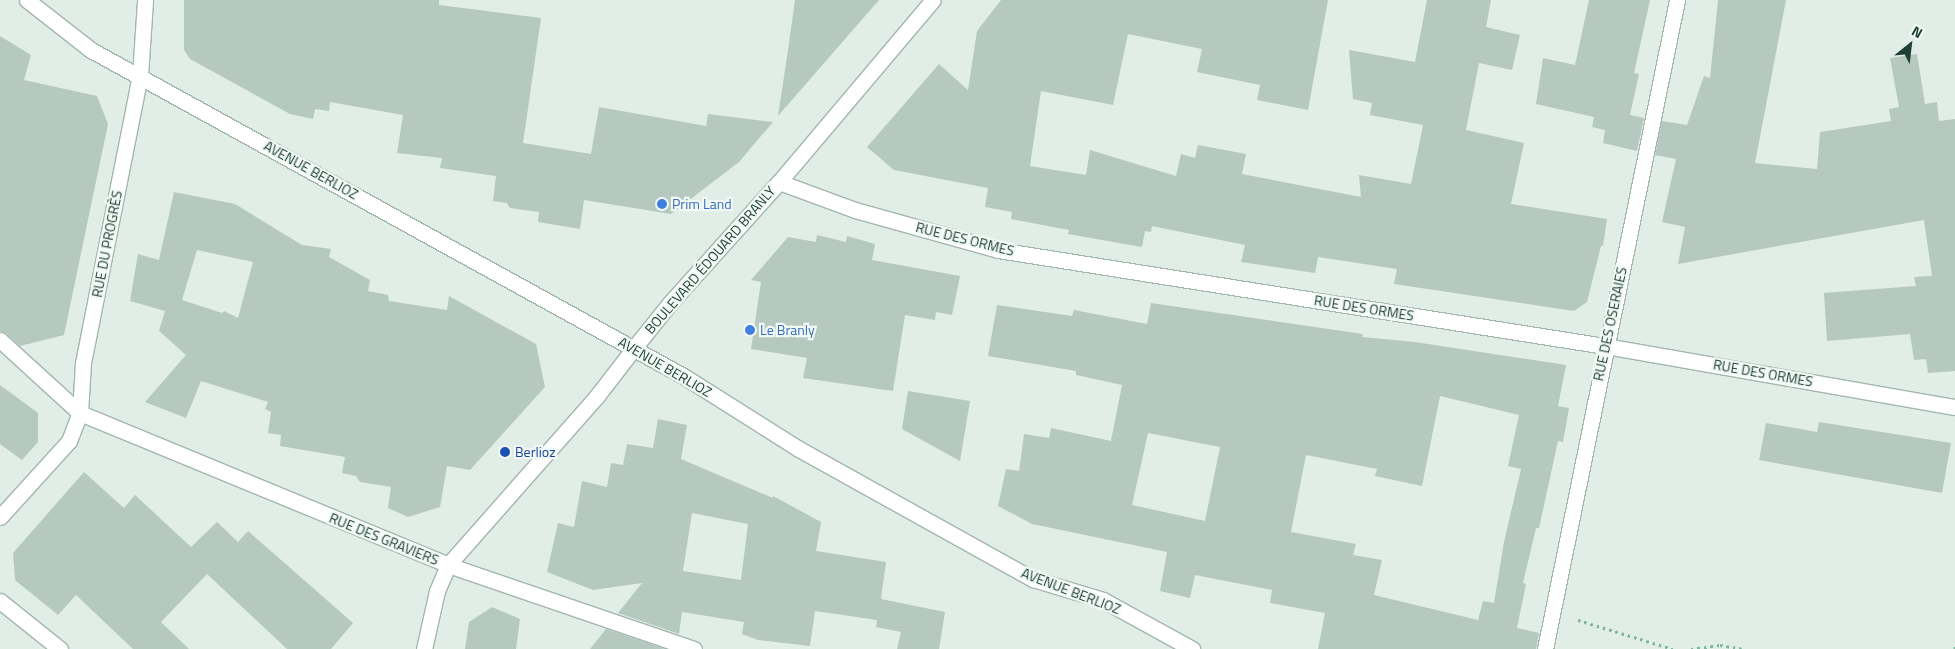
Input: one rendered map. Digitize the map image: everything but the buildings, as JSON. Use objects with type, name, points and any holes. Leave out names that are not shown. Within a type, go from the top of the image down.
[{"type":"street","name":"AVENUE BERLIOZ","points":[[27,0],[91,50],[685,376],[799,449],[1033,579],[1103,600],[1192,649]]},
{"type":"street","name":"RUE DU PROGRÈS","points":[[0,517],[69,441],[80,412],[83,363],[140,76],[145,0]]},
{"type":"street","name":"BOULEVARD ÉDOUARD BRANLY","points":[[424,649],[437,591],[448,565],[597,396],[670,303],[779,182],[933,0]]},
{"type":"street","name":"RUE DES OSERAIES","points":[[1545,649],[1605,346],[1677,0]]},
{"type":"street","name":"RUE DES ORMES","points":[[779,182],[855,210],[998,250],[1605,346],[1955,407]]},
{"type":"street","name":"RUE DES GRAVIERS","points":[[0,340],[80,412],[448,565],[694,649]]},
{"type":"street","points":[[0,601],[60,649]]},
{"type":"path","points":[[1552,613],[1673,649]]},
{"type":"path","points":[[1691,649],[1720,645],[1742,649]]},
{"type":"place","name":"Prim Land","points":[[662,204]]},
{"type":"place","name":"Le Branly","points":[[750,330]]},
{"type":"place","name":"Berlioz","points":[[505,452]]}]
